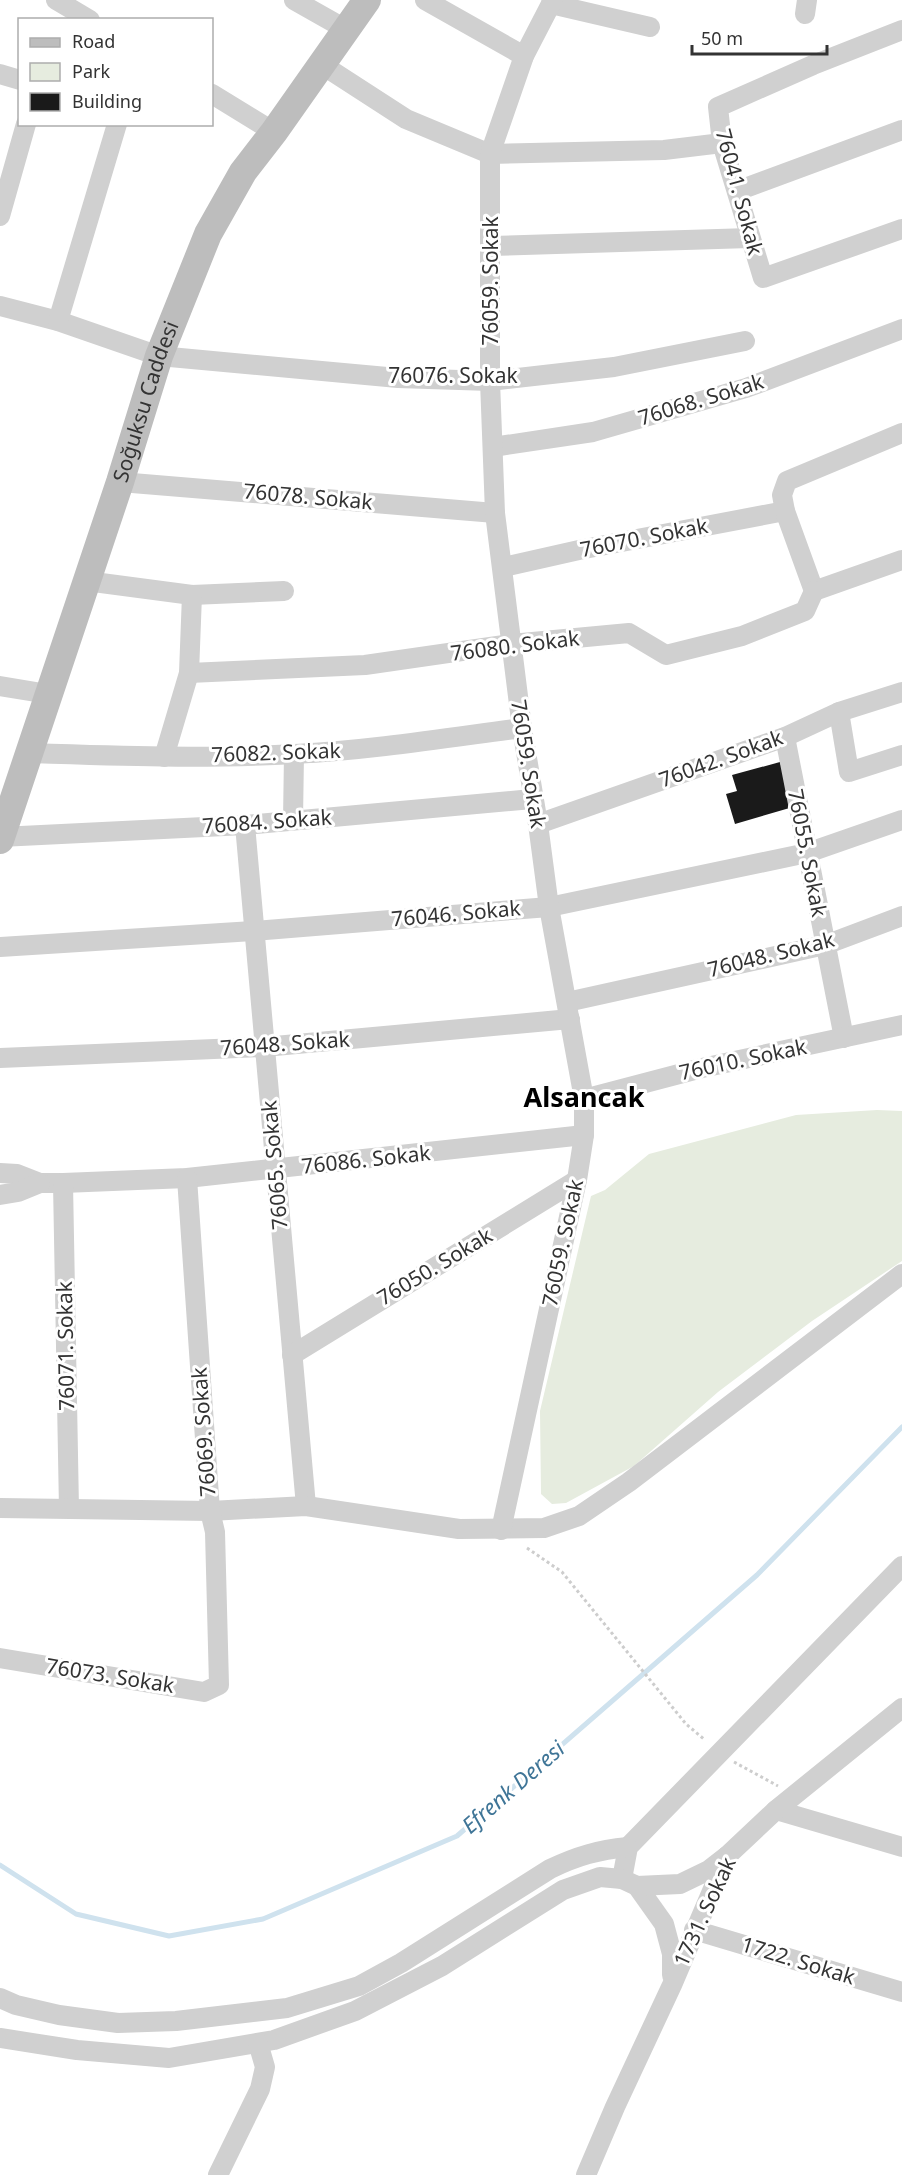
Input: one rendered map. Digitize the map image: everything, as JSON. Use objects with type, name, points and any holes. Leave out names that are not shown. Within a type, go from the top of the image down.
[{"type":"street","points":[[56,0],[78,12]]},
{"type":"street","points":[[294,0],[347,30]]},
{"type":"street","name":"Soğuksu Caddesi","points":[[0,838],[120,482],[159,356],[208,234],[243,172],[368,0]]},
{"type":"street","points":[[425,0],[524,56]]},
{"type":"street","points":[[552,2],[650,27]]},
{"type":"street","name":"76059. Sokak","points":[[501,1530],[577,1180],[584,1135],[584,1099],[549,906],[511,644],[495,513],[490,381],[490,154],[524,56],[552,2]]},
{"type":"street","name":"76041. Sokak","points":[[902,30],[813,65],[718,107],[722,143],[764,278],[902,229]]},
{"type":"street","points":[[321,64],[406,119],[490,154],[664,150],[722,143]]},
{"type":"street","points":[[0,74],[18,79]]},
{"type":"street","points":[[213,95],[273,132]]},
{"type":"street","points":[[0,216],[25,126]]},
{"type":"street","points":[[58,321],[116,126]]},
{"type":"street","points":[[738,191],[902,130]]},
{"type":"street","points":[[491,246],[750,238]]},
{"type":"street","name":"76076. Sokak","points":[[0,306],[58,321],[159,356],[398,378],[490,381],[614,367],[745,341]]},
{"type":"street","name":"76068. Sokak","points":[[493,447],[593,432],[746,388],[902,329]]},
{"type":"street","points":[[902,433],[787,481],[782,495],[785,511],[814,591],[902,560]]},
{"type":"street","name":"76078. Sokak","points":[[120,482],[495,513]]},
{"type":"street","name":"76070. Sokak","points":[[503,567],[579,550],[785,511]]},
{"type":"street","points":[[86,581],[192,595],[284,591]]},
{"type":"street","name":"76080. Sokak","points":[[189,673],[365,665],[511,644],[628,633],[666,656],[742,636],[806,611],[814,591]]},
{"type":"street","points":[[164,757],[189,673],[192,595]]},
{"type":"street","points":[[0,686],[48,694]]},
{"type":"street","name":"76042. Sokak","points":[[538,824],[785,737],[839,712],[902,692]]},
{"type":"street","points":[[839,712],[849,772],[902,755]]},
{"type":"street","name":"76082. Sokak","points":[[30,753],[164,757],[294,754],[381,748],[522,728]]},
{"type":"street","name":"76055. Sokak","points":[[785,737],[843,1038]]},
{"type":"street","points":[[293,820],[294,754]]},
{"type":"street","name":"76084. Sokak","points":[[0,838],[245,825],[532,799]]},
{"type":"street","name":"76046. Sokak","points":[[0,947],[253,932],[549,906],[807,853],[902,820]]},
{"type":"street","name":"76065. Sokak","points":[[245,825],[306,1506]]},
{"type":"street","name":"76048. Sokak","points":[[0,1058],[264,1047],[569,1010],[825,945],[902,916]]},
{"type":"street","name":"76010. Sokak","points":[[584,1099],[702,1068],[902,1025]]},
{"type":"street","name":"76086. Sokak","points":[[0,1173],[17,1174],[40,1183],[187,1178],[584,1135]]},
{"type":"street","name":"76069. Sokak","points":[[187,1178],[210,1511],[215,1532],[219,1685]]},
{"type":"street","name":"76050. Sokak","points":[[292,1355],[577,1180]]},
{"type":"street","name":"76086. Sokak","points":[[0,1195],[18,1192],[40,1183]]},
{"type":"street","name":"76071. Sokak","points":[[63,1183],[69,1509]]},
{"type":"street","points":[[0,1508],[210,1511],[306,1506],[459,1529],[543,1528],[579,1516],[629,1482],[902,1274]]},
{"type":"street","points":[[0,1998],[16,2005],[59,2015],[118,2023],[176,2021],[287,2008],[359,1986],[402,1963],[550,1869],[576,1856],[627,1847],[902,1566]]},
{"type":"street","name":"76073. Sokak","points":[[0,1658],[204,1692],[219,1685]]},
{"type":"street","name":"1731. Sokak","points":[[586,2175],[672,1985],[727,1856],[776,1810],[898,1718]]},
{"type":"street","points":[[776,1810],[902,1847]]},
{"type":"street","points":[[627,1847],[630,1883],[664,1924],[672,1954],[672,1985]]},
{"type":"street","points":[[0,2038],[77,2050],[170,2058],[274,2040],[355,2011],[442,1966],[563,1890],[600,1877],[630,1883],[680,1884],[709,1870],[727,1856]]},
{"type":"street","name":"1722. Sokak","points":[[694,1930],[902,1992]]},
{"type":"street","points":[[218,2175],[260,2089],[265,2067],[258,2043]]},
{"type":"path","points":[[501,1530],[562,1572],[687,1725],[719,1753],[796,1795]]},
{"type":"green space","points":[[877,1110],[902,1111],[902,1261],[812,1321],[718,1392],[634,1466],[566,1503],[552,1504],[541,1494],[540,1411],[591,1196],[605,1190],[649,1154],[796,1115]]},
{"type":"building","points":[[780,762],[793,807],[735,824],[726,794],[737,791],[732,775]]},
{"type":"waterway","name":"Efrenk Deresi","points":[[0,1865],[76,1914],[169,1936],[263,1919],[457,1836],[757,1575],[902,1427]]},
{"type":"district","name":"Alsancak","points":[[584,1098]]}]
